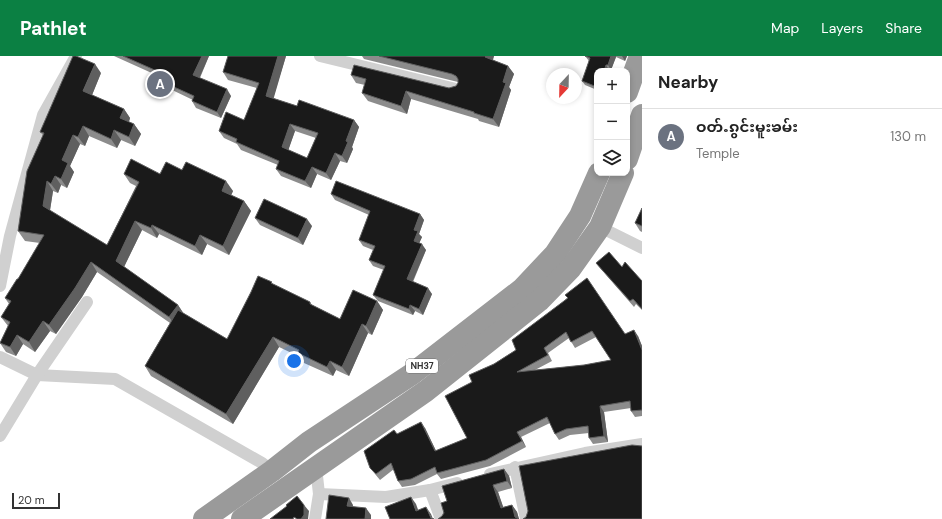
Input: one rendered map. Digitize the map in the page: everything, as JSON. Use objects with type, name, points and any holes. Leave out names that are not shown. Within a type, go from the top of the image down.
[{"type":"highway","points":[[630,84],[640,56]]},
{"type":"highway","points":[[630,150],[642,115]]},
{"type":"highway","name":"NH37","points":[[204,519],[272,471],[309,442],[412,374],[522,289],[555,254],[580,216],[598,176]]},
{"type":"highway","name":"NH37","points":[[242,519],[426,391],[539,301],[571,268],[600,227],[622,176]]},
{"type":"street","points":[[0,286],[10,236],[43,115],[76,56]]},
{"type":"street","points":[[320,56],[456,89]]},
{"type":"street","points":[[600,227],[642,248]]},
{"type":"street","points":[[0,436],[37,375],[87,302]]},
{"type":"street","points":[[0,357],[37,375],[115,379],[262,463],[272,471]]},
{"type":"street","points":[[319,494],[386,497],[430,490],[473,478],[585,453],[642,444]]},
{"type":"street","points":[[315,519],[319,494],[316,467]]},
{"type":"street","points":[[515,468],[526,519]]},
{"type":"street","points":[[430,490],[441,519]]},
{"type":"building","points":[[73,56],[95,64],[83,91],[124,109],[120,118],[134,124],[129,137],[114,130],[111,139],[83,126],[78,137],[73,135],[62,160],[68,163],[61,179],[55,176],[51,184],[47,181],[43,206],[107,245],[139,182],[124,174],[131,159],[160,174],[166,162],[182,170],[186,162],[226,181],[222,191],[244,201],[223,246],[200,235],[195,246],[152,225],[151,228],[135,221],[116,261],[178,305],[169,317],[91,262],[49,325],[43,321],[29,342],[17,335],[10,347],[0,343],[10,322],[1,317],[11,301],[5,298],[44,235],[18,231],[27,171],[44,133],[40,132]]},
{"type":"building","points":[[123,56],[202,56],[193,75],[227,89],[217,112],[192,101],[194,96],[163,82],[166,75]]},
{"type":"building","points":[[228,56],[278,56],[266,96],[297,106],[299,100],[354,120],[346,141],[348,142],[342,156],[335,153],[326,173],[312,167],[305,181],[276,169],[279,161],[236,142],[237,139],[219,131],[226,112],[244,120],[259,83],[223,72]],"holes":[[[290,124],[318,133],[307,158],[282,147]]]},
{"type":"building","points":[[379,56],[486,56],[485,57],[508,66],[503,82],[506,83],[493,119],[406,91],[401,106],[362,93],[366,79],[351,75],[354,65],[449,88],[456,86],[458,83],[456,76],[452,74]]},
{"type":"building","points":[[585,56],[611,56],[608,65],[606,65],[605,68],[594,68],[594,86],[582,81],[590,58]]},
{"type":"building","points":[[336,181],[420,214],[414,230],[418,231],[414,241],[422,244],[407,279],[428,288],[419,309],[410,305],[409,309],[373,295],[385,266],[369,260],[375,246],[359,240],[370,211],[331,194]]},
{"type":"building","points":[[264,199],[307,219],[298,238],[255,218]]},
{"type":"building","points":[[642,208],[642,226],[635,223]]},
{"type":"building","points":[[609,252],[622,267],[625,262],[642,281],[642,309],[633,299],[630,301],[596,263]]},
{"type":"building","points":[[258,276],[340,319],[353,290],[377,301],[366,326],[362,324],[342,367],[330,361],[327,367],[298,353],[299,350],[273,337],[226,414],[145,366],[178,310],[227,339]]},
{"type":"building","points":[[587,278],[625,334],[634,330],[642,350],[642,410],[631,411],[630,401],[600,406],[604,436],[589,438],[588,426],[566,429],[555,434],[547,417],[517,432],[522,441],[486,460],[437,473],[435,467],[411,479],[398,481],[391,463],[376,474],[370,468],[364,451],[394,430],[397,434],[421,422],[435,451],[467,438],[445,396],[472,382],[469,375],[494,364],[516,350],[512,340],[568,298],[565,295]],"holes":[[[592,331],[611,360],[584,365],[517,372],[548,355],[544,348],[566,332],[571,342]]]},
{"type":"building","points":[[632,445],[642,446],[642,519],[523,519],[526,517],[528,511],[519,466]]},
{"type":"building","points":[[504,469],[507,481],[493,485],[501,508],[512,505],[515,517],[519,519],[438,519],[444,513],[441,503],[447,501],[442,486]]},
{"type":"building","points":[[329,495],[349,498],[347,506],[366,508],[365,519],[326,519]]},
{"type":"building","points":[[297,496],[304,505],[304,515],[301,519],[294,517],[293,519],[270,519],[287,506],[286,505]]},
{"type":"building","points":[[411,497],[416,511],[426,507],[431,518],[434,519],[390,519],[385,507]]},
{"type":"place","name":"ဝတ်ႉၵွင်းမူးၶမ်း","points":[[160,84]]}]
